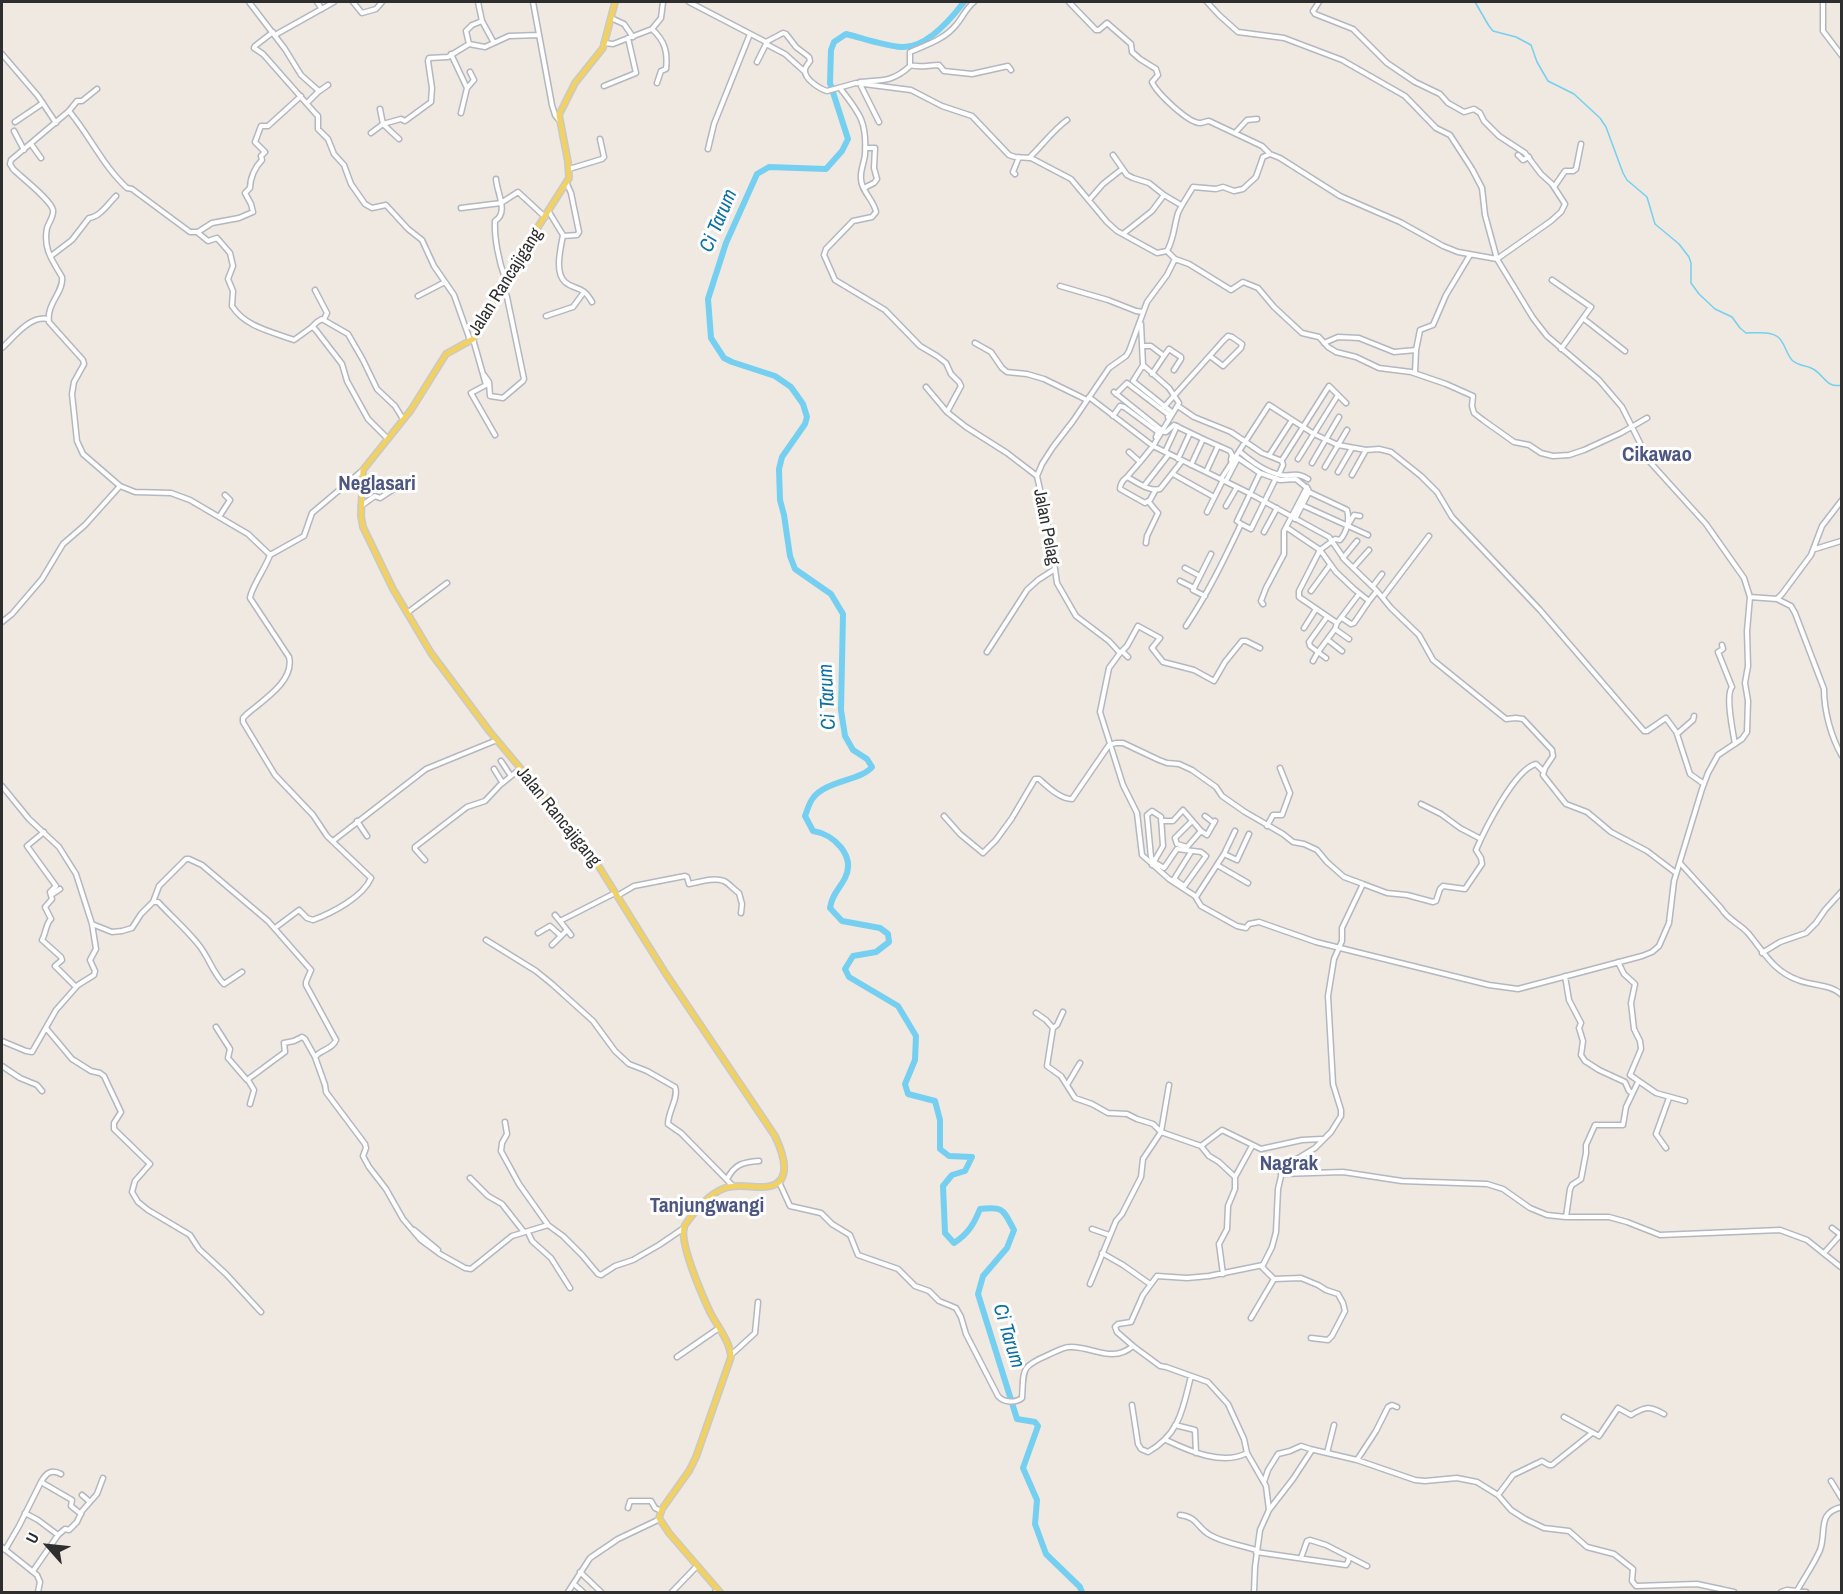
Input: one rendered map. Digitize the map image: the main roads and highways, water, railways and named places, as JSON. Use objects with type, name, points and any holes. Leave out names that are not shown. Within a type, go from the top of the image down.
[{"type":"main road","name":"Jalan Rancajigang","points":[[615,2],[601,52],[575,83],[561,110],[559,120],[570,177],[567,184],[504,281],[472,339],[444,357],[403,419],[363,470],[361,506],[363,527],[369,542],[431,653],[520,769],[586,846],[666,974],[775,1136],[785,1158],[784,1172],[779,1182],[770,1187],[733,1186],[718,1191],[707,1199],[684,1228],[683,1235],[689,1259],[710,1311],[727,1341],[731,1355],[696,1457],[660,1511],[660,1519],[669,1533],[720,1593]]},
{"type":"waterway","name":"Ci Tarum","points":[[964,2],[937,32],[910,46],[888,45],[846,34],[834,42],[831,50],[830,83],[848,139],[842,151],[826,169],[769,167],[757,174],[726,243],[708,299],[711,338],[724,358],[775,376],[791,387],[803,404],[807,417],[805,424],[782,457],[779,469],[780,500],[790,556],[795,569],[831,594],[843,614],[841,710],[845,736],[853,750],[867,759],[872,767],[860,775],[819,792],[812,800],[805,816],[813,831],[821,833],[841,847],[848,862],[845,878],[830,908],[842,921],[880,928],[888,934],[889,942],[876,952],[853,956],[845,969],[849,977],[898,1006],[916,1036],[915,1060],[905,1084],[908,1094],[935,1101],[940,1120],[940,1149],[949,1156],[972,1157],[965,1171],[952,1175],[943,1186],[945,1233],[954,1243],[970,1228],[980,1209],[988,1208],[1002,1211],[1014,1230],[1007,1248],[983,1276],[978,1294],[1017,1419],[1035,1422],[1038,1426],[1023,1468],[1037,1500],[1035,1524],[1046,1554],[1080,1587],[1082,1592]]},
{"type":"waterway","points":[[1475,2],[1493,31],[1516,37],[1531,45],[1537,62],[1548,81],[1574,94],[1600,118],[1606,127],[1627,180],[1647,197],[1655,224],[1679,244],[1689,257],[1691,283],[1699,294],[1715,309],[1732,317],[1746,333],[1775,335],[1781,340],[1793,361],[1815,370],[1832,385],[1842,385]]},
{"type":"district","name":"Cikawao","points":[[1657,455]]},
{"type":"district","name":"Neglasari","points":[[377,484]]},
{"type":"district","name":"Nagrak","points":[[1289,1164]]},
{"type":"district","name":"Tanjungwangi","points":[[707,1206]]}]
